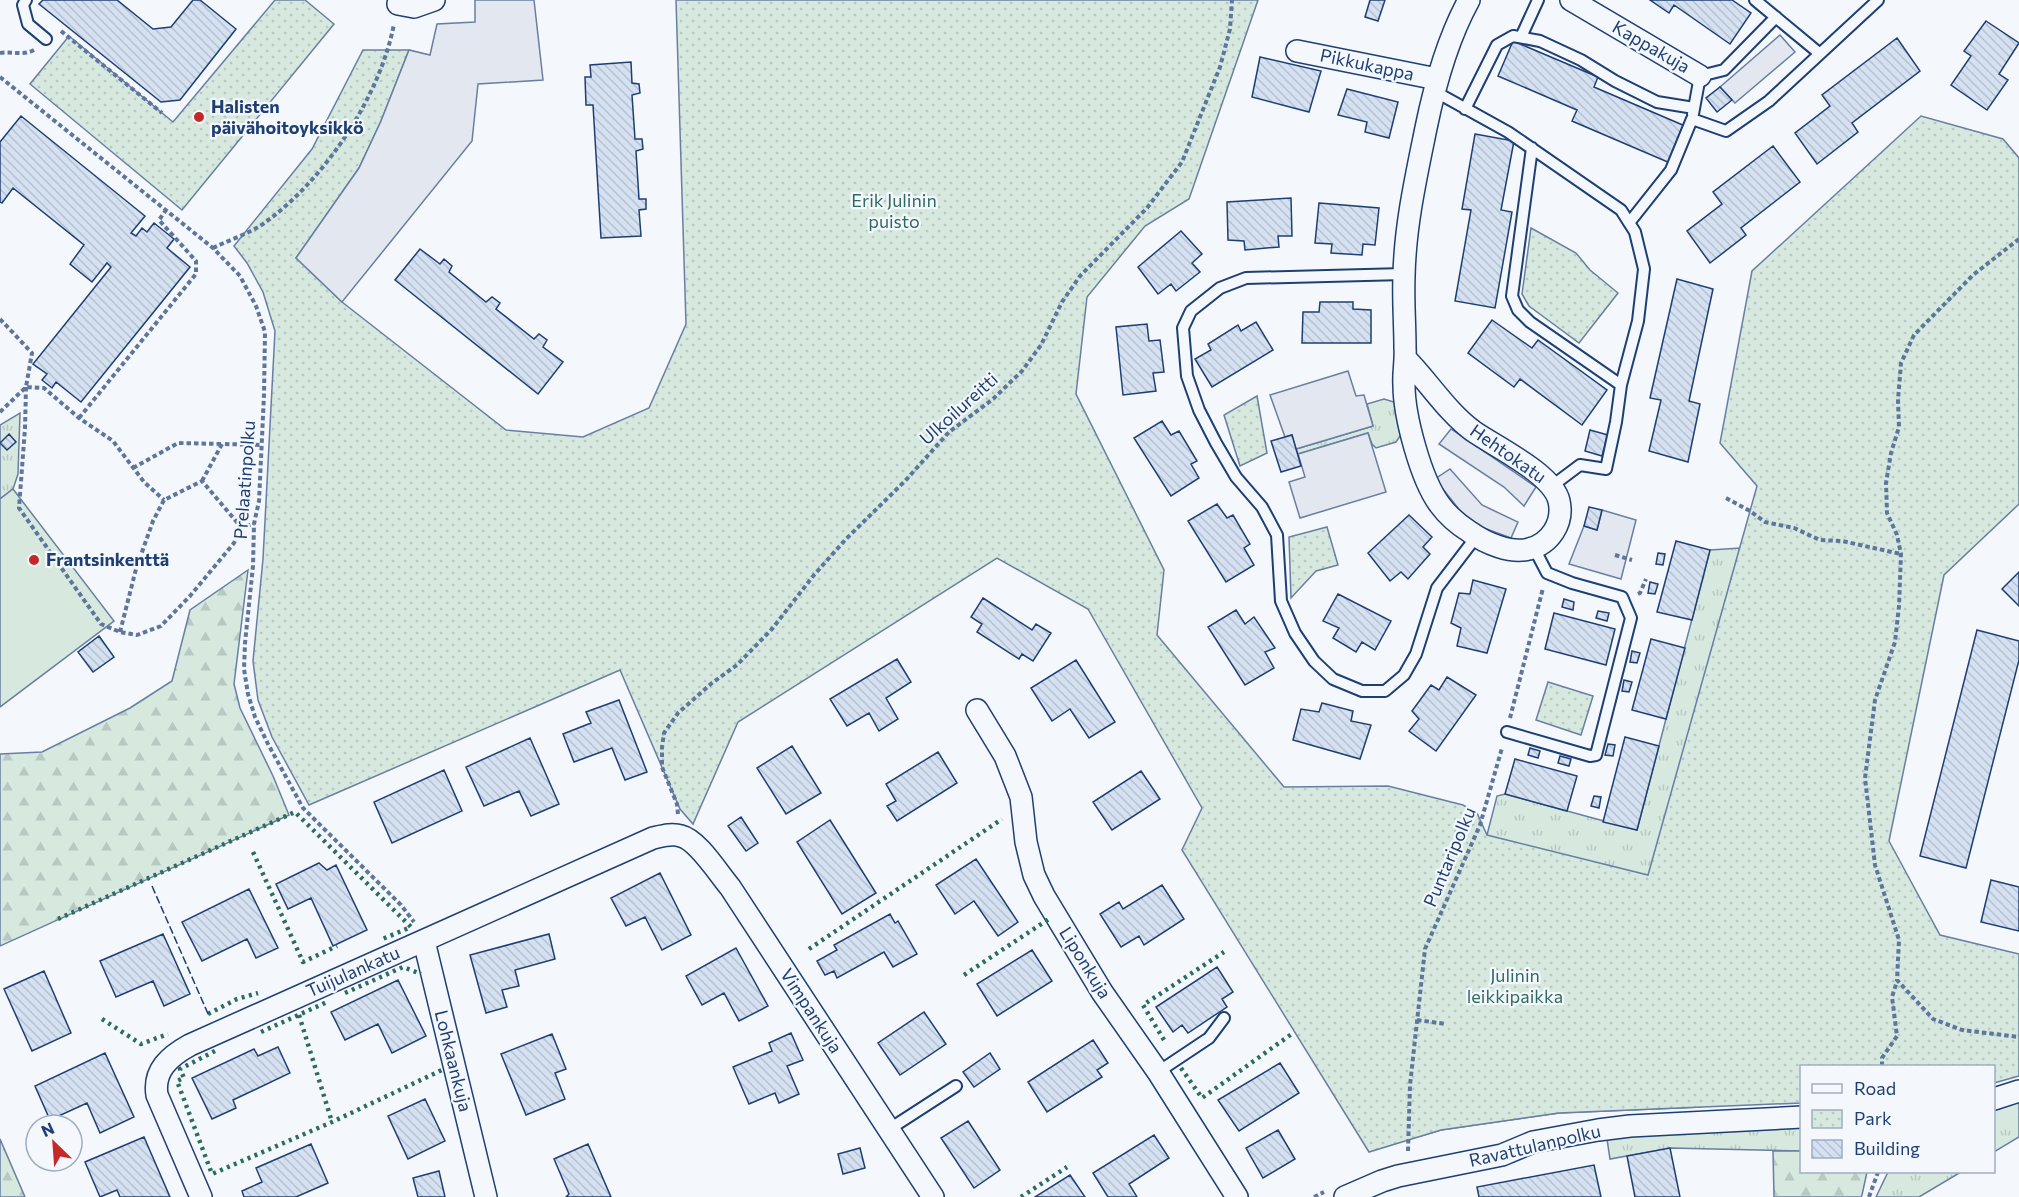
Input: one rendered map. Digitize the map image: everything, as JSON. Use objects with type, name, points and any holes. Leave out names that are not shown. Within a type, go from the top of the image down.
[{"type":"street","points":[[398,4],[414,7],[434,0]]},
{"type":"street","points":[[1469,0],[1448,45],[1436,85],[1417,169],[1404,274],[1406,358],[1403,385],[1415,446],[1424,474],[1440,506],[1459,525],[1476,537],[1510,550],[1522,551],[1534,548]]},
{"type":"street","name":"Kappakuja","points":[[1571,0],[1700,76]]},
{"type":"street","name":"Pikkukappa","points":[[1298,51],[1436,85]]},
{"type":"street","name":"Hehtokatu","points":[[1406,358],[1471,430],[1520,461],[1552,486],[1560,502],[1559,521],[1550,537],[1534,548]]},
{"type":"street","name":"Liponkuja","points":[[977,710],[1005,756],[1021,797],[1026,842],[1034,875],[1044,896],[1102,992],[1158,1072],[1237,1197]]},
{"type":"street","name":"Tuijulankatu","points":[[201,1197],[159,1103],[156,1090],[162,1066],[176,1053],[653,838],[680,835]]},
{"type":"street","name":"Vimpankuja","points":[[680,835],[694,843],[730,887],[933,1197]]},
{"type":"street","name":"Lohkaankuja","points":[[424,941],[484,1189]]},
{"type":"street","points":[[1995,1099],[2019,1091]]},
{"type":"street","name":"Ravattulanpolku","points":[[1346,1197],[1398,1176],[1502,1155],[1533,1143],[1598,1130],[1630,1126],[1800,1117]]},
{"type":"lane","points":[[26,0],[23,5],[28,24],[46,39]]},
{"type":"lane","points":[[1521,37],[1538,0]]},
{"type":"lane","points":[[1755,0],[1819,53]]},
{"type":"lane","points":[[1465,109],[1497,45],[1513,36],[1540,41],[1581,60],[1615,81],[1657,102],[1693,114],[1726,131],[1769,101],[1878,0]]},
{"type":"lane","points":[[1629,223],[1671,170],[1693,114],[1700,76],[1724,70],[1776,17]]},
{"type":"lane","points":[[1436,85],[1465,109],[1508,132],[1621,210],[1635,232],[1644,269],[1638,321],[1621,385],[1606,469],[1580,465],[1552,486]]},
{"type":"lane","points":[[1532,148],[1512,296],[1518,310],[1530,322],[1621,385]]},
{"type":"lane","points":[[1404,274],[1246,278],[1220,288],[1191,311],[1183,328],[1187,376],[1199,410],[1216,443],[1236,477],[1262,507],[1277,535],[1281,602],[1295,633],[1314,661],[1333,679],[1362,691],[1385,691],[1404,675],[1416,654],[1437,588],[1476,537]]},
{"type":"lane","points":[[1506,732],[1590,756],[1596,755],[1631,618],[1622,597],[1572,584],[1547,573],[1534,548]]},
{"type":"lane","points":[[1158,1072],[1209,1038],[1224,1018]]},
{"type":"lane","points":[[888,1130],[956,1086]]},
{"type":"path","name":"Ulkoilureitti","points":[[680,835],[677,804],[662,768],[664,733],[678,713],[712,683],[737,665],[772,629],[814,575],[846,539],[905,481],[949,432],[993,399],[1022,370],[1041,345],[1062,302],[1080,276],[1147,208],[1182,162],[1220,68],[1230,29],[1232,0]]},
{"type":"path","points":[[213,248],[261,225],[294,200],[324,166],[367,101],[390,41],[398,4]]},
{"type":"path","points":[[60,30],[162,113]]},
{"type":"path","points":[[0,53],[27,54],[37,49],[46,39]]},
{"type":"path","name":"Prelaatinpolku","points":[[0,77],[213,248],[240,276],[256,306],[265,332],[259,501],[254,524],[253,566],[247,612],[244,669],[248,694],[255,717],[303,808],[401,905],[418,926],[424,941]]},
{"type":"path","points":[[80,418],[196,274],[196,261],[159,220],[166,210]]},
{"type":"path","points":[[1882,1065],[1882,1058],[1897,1036],[1892,997],[1897,980],[1899,940],[1875,865],[1865,778],[1875,700],[1895,642],[1899,606],[1901,554],[1897,535],[1887,513],[1886,483],[1891,453],[1899,427],[1898,400],[1901,363],[1914,335],[1973,275],[2019,239]]},
{"type":"path","points":[[0,319],[32,353],[26,387],[19,508],[101,624],[120,632],[137,635],[161,626],[190,596],[234,543],[241,527]]},
{"type":"path","points":[[0,412],[26,387],[44,388],[80,418],[113,441],[144,482],[164,500]]},
{"type":"path","points":[[133,468],[178,443],[262,445]]},
{"type":"path","points":[[120,632],[136,569],[153,521],[164,500],[202,481],[222,444]]},
{"type":"path","points":[[202,481],[241,527]]},
{"type":"path","points":[[1726,498],[1750,511],[1764,522],[1794,528],[1820,540],[1842,541],[1901,554]]},
{"type":"path","points":[[241,527],[254,524]]},
{"type":"path","points":[[1615,555],[1632,560]]},
{"type":"path","name":"Puntaripolku","points":[[1408,1156],[1410,1085],[1425,949],[1480,825],[1547,573]]},
{"type":"path","points":[[1897,980],[1933,1019],[1962,1030],[2019,1037]]},
{"type":"path","points":[[1417,1020],[1446,1024]]},
{"type":"path","points":[[1869,1197],[1878,1173]]},
{"type":"green space","points":[[275,0],[305,0],[334,24],[182,210],[30,84],[69,36],[173,122]]},
{"type":"green space","name":"Erik Julinin puisto","points":[[676,0],[1258,0],[1189,199],[1145,226],[1087,297],[1076,394],[1164,570],[1157,635],[1284,787],[1388,786],[1463,805],[1477,813],[1487,835],[1648,875],[1757,486],[1720,443],[1752,271],[1921,116],[2003,139],[2019,158],[2019,504],[1944,575],[1889,841],[1940,935],[2019,954],[2019,1076],[1995,1083],[1995,1065],[1800,1065],[1800,1103],[1559,1113],[1441,1130],[1369,1152],[1182,850],[1202,808],[1088,609],[997,558],[738,722],[693,824],[680,809],[620,670],[309,805],[272,737],[258,700],[253,661],[263,559],[275,331],[263,292],[247,263],[234,246],[312,149],[363,50],[409,50],[381,121],[359,168],[296,258],[342,302],[506,430],[583,437],[649,408],[686,324]]},
{"type":"green space","points":[[1531,228],[1576,253],[1590,270],[1618,293],[1579,343],[1529,306],[1522,294]]},
{"type":"green space","points":[[1257,396],[1267,453],[1240,466],[1224,415]]},
{"type":"green space","points":[[1384,399],[1397,403],[1402,433],[1396,442],[1376,448],[1368,433],[1298,454],[1296,449],[1373,426],[1367,404]]},
{"type":"green space","points":[[20,413],[18,474],[13,489],[0,499],[0,425]]},
{"type":"green space","name":"Frantsinkenttä","points":[[13,489],[114,621],[0,707],[0,499]]},
{"type":"green space","points":[[1327,527],[1338,565],[1316,571],[1291,598],[1289,537]]},
{"type":"green space","name":"Julinin leikkipaikka","points":[[1740,548],[1688,735],[1701,1107],[1559,1113],[1441,1130],[1421,1136],[1497,796],[1505,794],[1637,830],[1710,550]]},
{"type":"green space","points":[[248,570],[234,684],[240,708],[289,815],[0,946],[0,754],[42,752],[130,708],[172,681],[190,610]]},
{"type":"green space","points":[[1548,682],[1593,696],[1581,735],[1536,720]]},
{"type":"green space","points":[[2019,1100],[2019,1137],[1995,1151],[1995,1110]]},
{"type":"green space","points":[[1800,1125],[1800,1151],[1670,1148],[1610,1159],[1607,1139]]},
{"type":"green space","points":[[0,1139],[25,1197],[0,1197]]},
{"type":"green space","points":[[1773,1151],[1800,1151],[1800,1173],[1867,1173],[1861,1197],[1774,1197]]},
{"type":"green space","points":[[1888,1173],[1959,1173],[1919,1197],[1876,1197]]},
{"type":"shaded area","points":[[475,0],[534,0],[543,80],[478,84],[472,141],[342,302],[296,258],[359,168],[381,121],[409,50],[430,55],[437,24],[475,22]]},
{"type":"shaded area","points":[[1780,35],[1795,52],[1735,103],[1720,87]]},
{"type":"shaded area","points":[[1348,371],[1356,396],[1364,395],[1373,426],[1296,449],[1292,435],[1285,437],[1270,395]]},
{"type":"shaded area","points":[[1451,429],[1536,487],[1524,506],[1504,487],[1439,444]]},
{"type":"shaded area","points":[[1368,433],[1386,492],[1300,518],[1289,482],[1305,477],[1298,454]]},
{"type":"shaded area","points":[[1450,469],[1482,505],[1518,522],[1511,538],[1473,524],[1466,518],[1435,479]]},
{"type":"shaded area","points":[[1602,510],[1636,520],[1621,579],[1569,564],[1584,526],[1597,530]]},
{"type":"building","points":[[43,0],[117,0],[153,29],[171,27],[193,0],[200,0],[236,29],[180,100],[161,102],[39,4]]},
{"type":"building","points":[[1370,0],[1385,0],[1378,21],[1365,17]]},
{"type":"building","points":[[1650,0],[1732,0],[1751,13],[1730,44],[1674,5],[1669,13]]},
{"type":"building","points":[[1986,21],[2019,43],[1999,74],[2008,80],[1987,110],[1951,85],[1971,56],[1964,51]]},
{"type":"building","points":[[1897,38],[1920,71],[1852,123],[1858,132],[1817,164],[1795,133],[1830,106],[1822,95]]},
{"type":"building","points":[[1513,41],[1598,77],[1594,87],[1685,126],[1670,163],[1572,121],[1577,110],[1498,76]]},
{"type":"building","points":[[1260,57],[1321,71],[1309,112],[1252,97]]},
{"type":"building","points":[[631,62],[632,83],[639,84],[640,93],[632,95],[635,139],[642,139],[643,149],[636,151],[639,199],[646,199],[646,209],[639,210],[641,236],[601,238],[593,105],[586,105],[585,77],[591,77],[590,65]]},
{"type":"building","points":[[1720,87],[1732,100],[1717,112],[1706,98]]},
{"type":"building","points":[[1347,89],[1398,102],[1389,138],[1365,132],[1367,122],[1338,115]]},
{"type":"building","points":[[21,116],[145,216],[131,233],[136,236],[142,228],[147,232],[154,223],[174,239],[167,248],[190,267],[81,402],[56,382],[52,388],[42,380],[47,374],[33,364],[111,267],[107,263],[92,282],[70,264],[84,245],[13,188],[2,203],[0,202],[0,142]]},
{"type":"building","points":[[1475,134],[1514,141],[1501,210],[1512,212],[1495,308],[1455,301],[1471,210],[1462,209]]},
{"type":"building","points":[[1773,146],[1800,182],[1741,228],[1746,235],[1710,263],[1687,231],[1722,204],[1713,192]]},
{"type":"building","points":[[1291,198],[1292,236],[1278,236],[1279,247],[1245,250],[1244,241],[1228,240],[1227,202]]},
{"type":"building","points":[[1319,203],[1379,208],[1375,245],[1363,244],[1362,255],[1331,253],[1332,244],[1315,243]]},
{"type":"building","points":[[1181,231],[1202,254],[1192,263],[1200,272],[1176,291],[1171,284],[1158,294],[1138,267]]},
{"type":"building","points":[[420,249],[440,264],[444,259],[452,266],[449,272],[486,302],[492,297],[500,303],[496,309],[534,339],[539,334],[547,340],[543,347],[563,362],[538,394],[395,280]]},
{"type":"building","points":[[1677,279],[1713,289],[1689,401],[1700,404],[1688,462],[1649,451],[1661,400],[1650,398]]},
{"type":"building","points":[[1320,302],[1353,302],[1353,309],[1371,310],[1371,343],[1302,343],[1303,312],[1319,312]]},
{"type":"building","points":[[1492,320],[1532,348],[1538,340],[1607,390],[1582,425],[1520,379],[1514,387],[1468,353]]},
{"type":"building","points":[[1256,322],[1273,350],[1212,387],[1195,359],[1211,350],[1208,344],[1238,325],[1241,331]]},
{"type":"building","points":[[1147,324],[1149,341],[1160,340],[1164,372],[1153,373],[1156,391],[1123,395],[1116,327]]},
{"type":"building","points":[[1162,421],[1171,435],[1179,431],[1197,461],[1191,464],[1199,478],[1171,496],[1134,438]]},
{"type":"building","points":[[1590,430],[1608,435],[1602,456],[1585,451]]},
{"type":"building","points":[[9,434],[16,442],[7,450],[0,443]]},
{"type":"building","points":[[1292,435],[1301,466],[1281,472],[1271,441]]},
{"type":"building","points":[[1217,504],[1227,518],[1233,515],[1250,544],[1244,548],[1254,565],[1226,582],[1188,521]]},
{"type":"building","points":[[1589,507],[1602,510],[1597,530],[1584,526]]},
{"type":"building","points":[[1409,515],[1432,537],[1423,547],[1430,554],[1408,579],[1401,572],[1390,581],[1368,553]]},
{"type":"building","points":[[1676,541],[1710,550],[1692,620],[1657,612]]},
{"type":"building","points":[[1658,553],[1665,554],[1663,565],[1656,564]]},
{"type":"building","points":[[2019,572],[2019,606],[2002,589]]},
{"type":"building","points":[[1473,580],[1506,589],[1487,653],[1457,646],[1461,628],[1451,623],[1459,593],[1470,594]]},
{"type":"building","points":[[1650,582],[1658,584],[1655,594],[1648,593]]},
{"type":"building","points":[[1338,594],[1391,621],[1375,650],[1362,642],[1356,652],[1333,638],[1339,628],[1323,621]]},
{"type":"building","points":[[983,598],[1032,630],[1036,624],[1051,633],[1033,661],[1022,654],[1019,659],[977,632],[982,624],[971,617]]},
{"type":"building","points":[[1564,599],[1574,602],[1573,610],[1562,607]]},
{"type":"building","points":[[1236,610],[1245,624],[1254,617],[1275,648],[1265,652],[1274,668],[1245,685],[1208,627]]},
{"type":"building","points":[[1598,611],[1609,613],[1607,621],[1596,618]]},
{"type":"building","points":[[1554,613],[1615,629],[1606,665],[1545,649]]},
{"type":"building","points":[[1977,630],[2019,641],[2019,660],[1966,868],[1920,856]]},
{"type":"building","points":[[99,636],[114,657],[93,672],[78,652]]},
{"type":"building","points":[[1651,639],[1685,648],[1666,719],[1632,710]]},
{"type":"building","points":[[1632,651],[1640,653],[1637,663],[1630,662]]},
{"type":"building","points":[[897,659],[911,682],[886,698],[898,719],[879,731],[869,713],[847,726],[830,699]]},
{"type":"building","points":[[1076,660],[1115,722],[1089,738],[1070,709],[1052,721],[1031,688]]},
{"type":"building","points":[[1447,677],[1476,695],[1436,751],[1409,731],[1419,719],[1412,711],[1431,685],[1439,690]]},
{"type":"building","points":[[1624,680],[1632,682],[1629,692],[1622,691]]},
{"type":"building","points":[[619,700],[647,772],[625,780],[612,748],[574,762],[563,734],[591,723],[586,712]]},
{"type":"building","points":[[1322,703],[1353,711],[1351,721],[1371,725],[1360,759],[1293,740],[1301,709],[1319,712]]},
{"type":"building","points":[[1625,737],[1659,746],[1637,830],[1603,822]]},
{"type":"building","points":[[530,738],[559,804],[531,816],[519,791],[484,806],[466,767]]},
{"type":"building","points":[[1608,744],[1615,745],[1613,756],[1605,755]]},
{"type":"building","points":[[792,746],[821,793],[786,814],[757,768]]},
{"type":"building","points":[[1530,748],[1540,751],[1538,758],[1528,755]]},
{"type":"building","points":[[938,752],[957,783],[897,821],[887,806],[896,801],[886,784]]},
{"type":"building","points":[[1560,756],[1571,759],[1569,766],[1558,763]]},
{"type":"building","points":[[1515,759],[1577,776],[1567,811],[1505,794]]},
{"type":"building","points":[[444,770],[462,811],[392,843],[374,802]]},
{"type":"building","points":[[1141,771],[1160,799],[1112,830],[1093,802]]},
{"type":"building","points":[[1594,796],[1601,797],[1599,808],[1591,806]]},
{"type":"building","points":[[741,817],[758,843],[746,851],[728,826]]},
{"type":"building","points":[[830,820],[876,893],[842,914],[797,842]]},
{"type":"building","points":[[976,859],[1018,922],[998,936],[974,901],[955,914],[936,885]]},
{"type":"building","points":[[319,863],[327,870],[336,865],[367,930],[333,946],[311,898],[288,909],[276,884]]},
{"type":"building","points":[[660,873],[691,935],[662,950],[645,917],[626,926],[611,898]]},
{"type":"building","points":[[1991,880],[2019,887],[2019,931],[1981,922]]},
{"type":"building","points":[[1162,885],[1184,919],[1144,945],[1139,936],[1121,947],[1100,914],[1119,902],[1123,909]]},
{"type":"building","points":[[249,889],[278,948],[256,958],[247,939],[202,961],[182,922]]},
{"type":"building","points":[[890,914],[895,923],[898,921],[917,954],[893,967],[884,952],[837,978],[834,971],[825,975],[817,961],[837,950],[834,945]]},
{"type":"building","points":[[163,934],[190,994],[164,1006],[153,981],[116,997],[100,961]]},
{"type":"building","points":[[549,934],[555,959],[515,970],[519,986],[502,990],[507,1007],[486,1013],[470,955]]},
{"type":"building","points":[[736,948],[768,1006],[739,1021],[724,993],[702,1005],[686,976]]},
{"type":"building","points":[[1032,950],[1052,981],[997,1016],[977,984]]},
{"type":"building","points":[[1217,967],[1233,992],[1222,999],[1227,1007],[1188,1033],[1182,1025],[1173,1032],[1156,1007]]},
{"type":"building","points":[[44,971],[71,1033],[32,1051],[4,989]]},
{"type":"building","points":[[398,980],[426,1036],[392,1053],[378,1024],[345,1040],[331,1012]]},
{"type":"building","points":[[924,1012],[946,1044],[900,1075],[878,1043]]},
{"type":"building","points":[[791,1033],[803,1060],[787,1066],[799,1094],[779,1103],[775,1093],[749,1104],[733,1067],[772,1051],[769,1043]]},
{"type":"building","points":[[552,1034],[566,1069],[555,1073],[565,1099],[526,1115],[501,1054]]},
{"type":"building","points":[[1093,1040],[1108,1063],[1097,1070],[1102,1077],[1047,1112],[1028,1082]]},
{"type":"building","points":[[278,1047],[290,1073],[233,1100],[236,1108],[212,1119],[192,1078],[254,1049],[258,1056]]},
{"type":"building","points":[[105,1053],[134,1117],[100,1133],[87,1103],[65,1113],[47,1113],[35,1086]]},
{"type":"building","points":[[990,1053],[1000,1069],[974,1087],[963,1072]]},
{"type":"building","points":[[1280,1063],[1299,1093],[1239,1131],[1218,1100]]},
{"type":"building","points":[[425,1099],[445,1141],[408,1159],[388,1116]]},
{"type":"building","points":[[968,1121],[1000,1170],[974,1188],[941,1138]]},
{"type":"building","points":[[1278,1130],[1295,1159],[1263,1178],[1246,1148]]},
{"type":"building","points":[[1154,1135],[1169,1158],[1129,1184],[1137,1197],[1108,1197],[1093,1173]]},
{"type":"building","points":[[144,1137],[170,1197],[120,1197],[117,1190],[100,1197],[85,1162]]},
{"type":"building","points":[[311,1144],[328,1183],[296,1197],[244,1197],[242,1191],[262,1182],[256,1168]]},
{"type":"building","points":[[588,1144],[611,1197],[566,1197],[569,1194],[554,1159]]},
{"type":"building","points":[[860,1148],[865,1168],[843,1174],[838,1154]]},
{"type":"building","points":[[1670,1148],[1680,1197],[1635,1197],[1627,1156]]},
{"type":"building","points":[[1594,1165],[1601,1197],[1479,1197],[1477,1187]]},
{"type":"building","points":[[439,1171],[445,1197],[418,1197],[413,1178]]},
{"type":"building","points":[[1070,1175],[1085,1197],[1035,1197]]},
{"type":"hedge","points":[[58,919],[295,812],[411,927],[380,940]]},
{"type":"hedge","points":[[809,949],[1002,819]]},
{"type":"hedge","points":[[253,852],[303,962],[337,946]]},
{"type":"hedge","points":[[964,975],[1049,919]]},
{"type":"hedge","points":[[1164,1040],[1143,1005],[1224,952]]},
{"type":"hedge","points":[[345,993],[403,967],[421,974]]},
{"type":"hedge","points":[[208,1014],[237,999],[258,993]]},
{"type":"hedge","points":[[261,1032],[327,1002]]},
{"type":"hedge","points":[[299,1015],[332,1122]]},
{"type":"hedge","points":[[102,1019],[141,1044],[168,1034]]},
{"type":"hedge","points":[[1181,1068],[1202,1098],[1293,1033]]},
{"type":"hedge","points":[[215,1051],[180,1069],[184,1078],[177,1081],[212,1174],[332,1122],[444,1069]]},
{"type":"hedge","points":[[1021,1197],[1067,1167]]},
{"type":"fence","points":[[152,886],[209,1016]]},
{"type":"place","name":"Halisten päivähoitoyksikkö","points":[[199,117]]},
{"type":"place","name":"Frantsinkenttä","points":[[34,560]]}]
